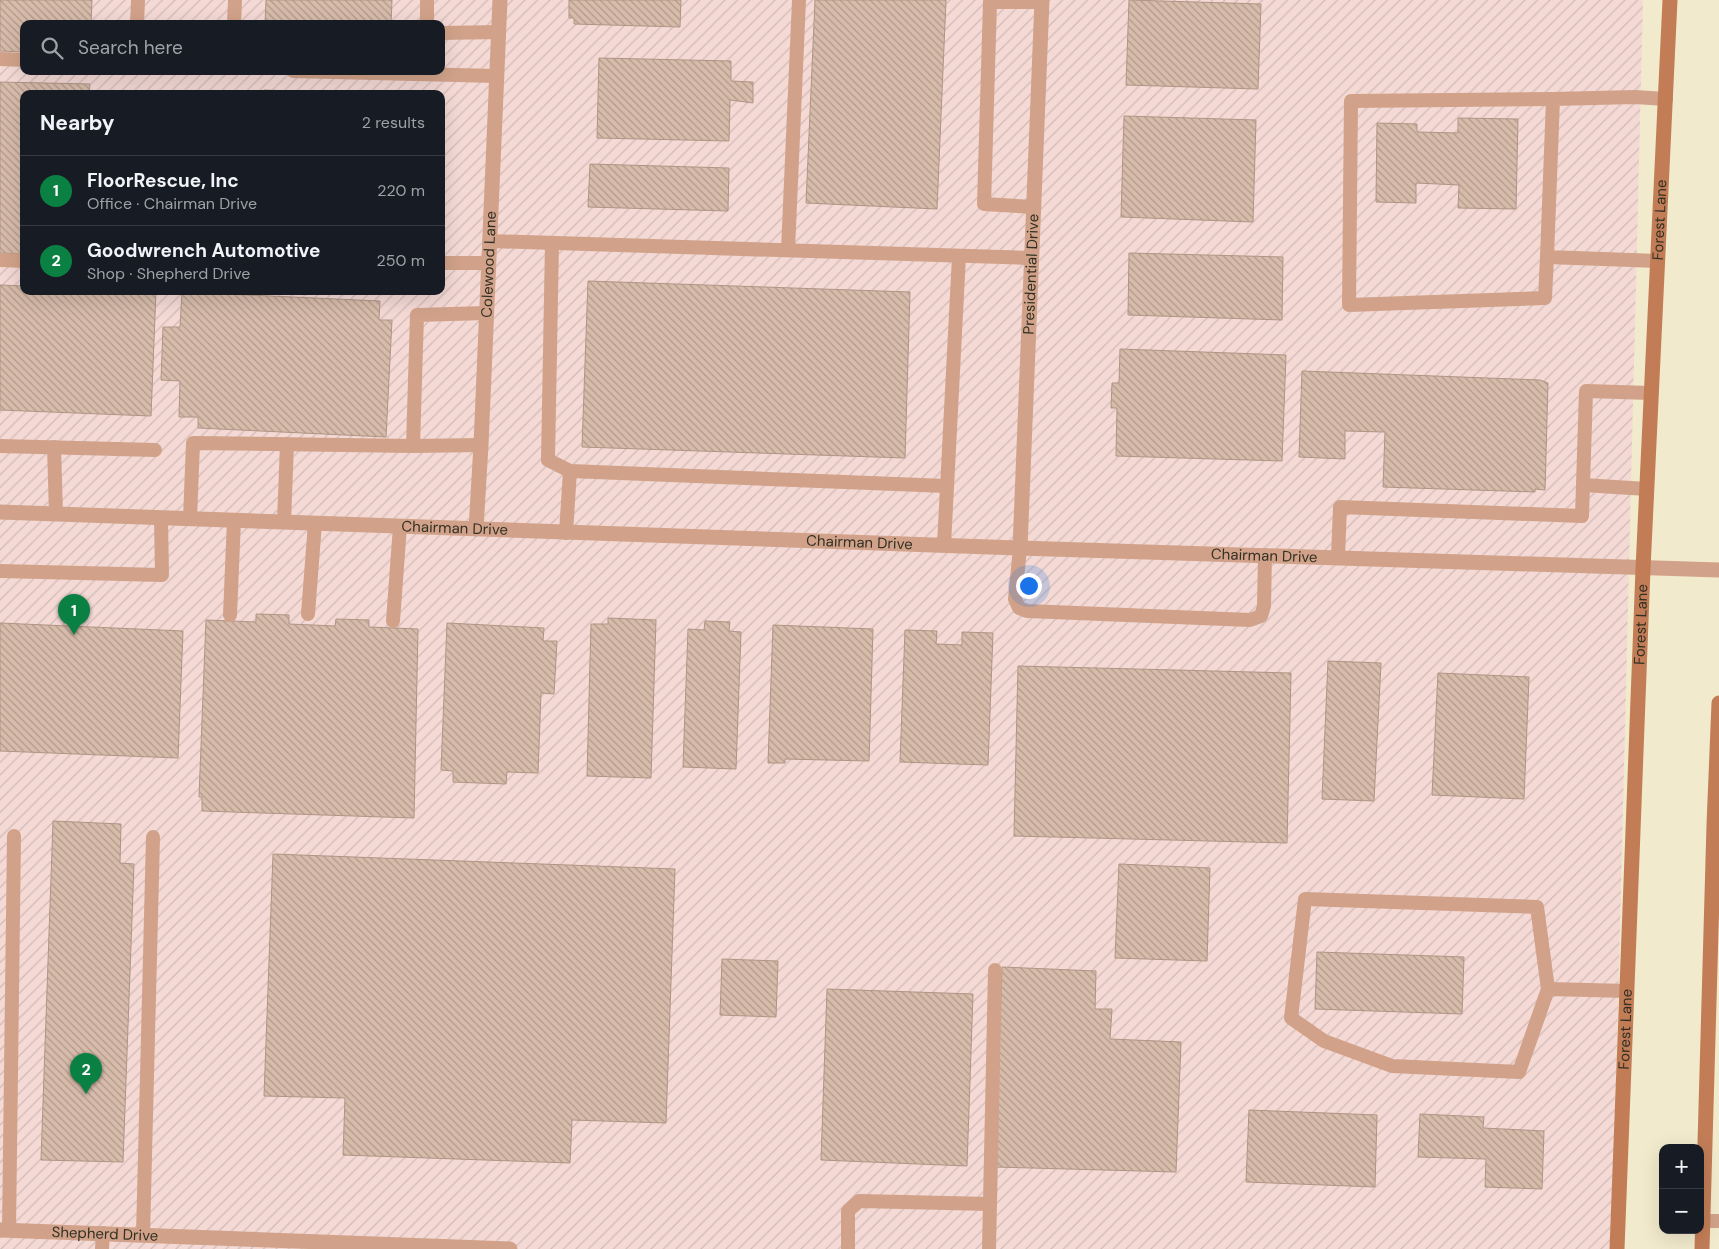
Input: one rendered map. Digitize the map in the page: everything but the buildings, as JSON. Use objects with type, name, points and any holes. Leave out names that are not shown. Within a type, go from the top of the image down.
[{"type":"main road","name":"Forest Lane","points":[[1617,1249],[1643,568],[1670,0]]},
{"type":"main road","points":[[1704,1189],[1713,1038],[1719,703]]},
{"type":"main road","points":[[1702,1234],[1702,1249]]},
{"type":"street","name":"Colewood Lane","points":[[476,529],[500,0]]},
{"type":"street","name":"Presidential Drive","points":[[1020,548],[1042,1]]},
{"type":"street","name":"Chairman Drive","points":[[0,512],[1020,548],[1719,570]]},
{"type":"street","name":"Shepherd Drive","points":[[5,1230],[143,1235],[256,1244],[510,1249]]},
{"type":"lane","points":[[137,20],[138,0]]},
{"type":"lane","points":[[234,20],[235,0]]},
{"type":"lane","points":[[426,20],[427,0]]},
{"type":"lane","points":[[788,250],[799,0]]},
{"type":"lane","points":[[1033,208],[984,204],[990,2],[1042,1]]},
{"type":"lane","points":[[445,33],[498,32]]},
{"type":"lane","points":[[0,59],[20,60]]},
{"type":"lane","points":[[445,74],[496,76]]},
{"type":"lane","points":[[1553,98],[1546,298],[1349,305],[1351,101],[1553,98],[1635,97],[1666,99]]},
{"type":"lane","points":[[489,241],[1031,258]]},
{"type":"lane","points":[[552,243],[548,460],[570,471],[946,486]]},
{"type":"lane","points":[[944,544],[959,256]]},
{"type":"lane","points":[[1547,257],[1658,260]]},
{"type":"lane","points":[[0,260],[20,261]]},
{"type":"lane","points":[[445,263],[488,263]]},
{"type":"lane","points":[[413,446],[418,315],[486,313]]},
{"type":"lane","points":[[1338,558],[1340,507],[1582,516],[1586,391],[1652,393]]},
{"type":"lane","points":[[190,519],[192,443],[481,445]]},
{"type":"lane","points":[[284,522],[287,444]]},
{"type":"lane","points":[[0,446],[155,450]]},
{"type":"lane","points":[[54,447],[56,514]]},
{"type":"lane","points":[[566,532],[570,471]]},
{"type":"lane","points":[[1583,485],[1647,490]]},
{"type":"lane","points":[[0,571],[162,575],[161,518]]},
{"type":"lane","points":[[230,615],[234,520]]},
{"type":"lane","points":[[308,614],[315,523]]},
{"type":"lane","points":[[393,621],[400,526]]},
{"type":"lane","points":[[1020,548],[1015,599],[1019,608],[1027,611],[1250,620],[1261,616],[1264,606],[1265,555]]},
{"type":"lane","points":[[5,1230],[5,1149],[14,836]]},
{"type":"lane","points":[[143,1235],[153,837]]},
{"type":"lane","points":[[1305,899],[1537,907],[1548,989],[1519,1072],[1392,1066],[1324,1041],[1291,1018],[1305,899]]},
{"type":"lane","points":[[989,1249],[995,970]]},
{"type":"lane","points":[[1548,989],[1627,990]]},
{"type":"lane","points":[[848,1249],[848,1210],[858,1201],[990,1204]]},
{"type":"lane","points":[[1704,1221],[1719,1221]]},
{"type":"lane","points":[[102,1249],[103,1233]]},
{"type":"shaded area","points":[[0,0],[1643,0],[1612,1249],[0,1249]]},
{"type":"place","name":"FloorRescue, Inc","points":[[74,635]]},
{"type":"place","name":"Goodwrench Automotive","points":[[86,1094]]}]
